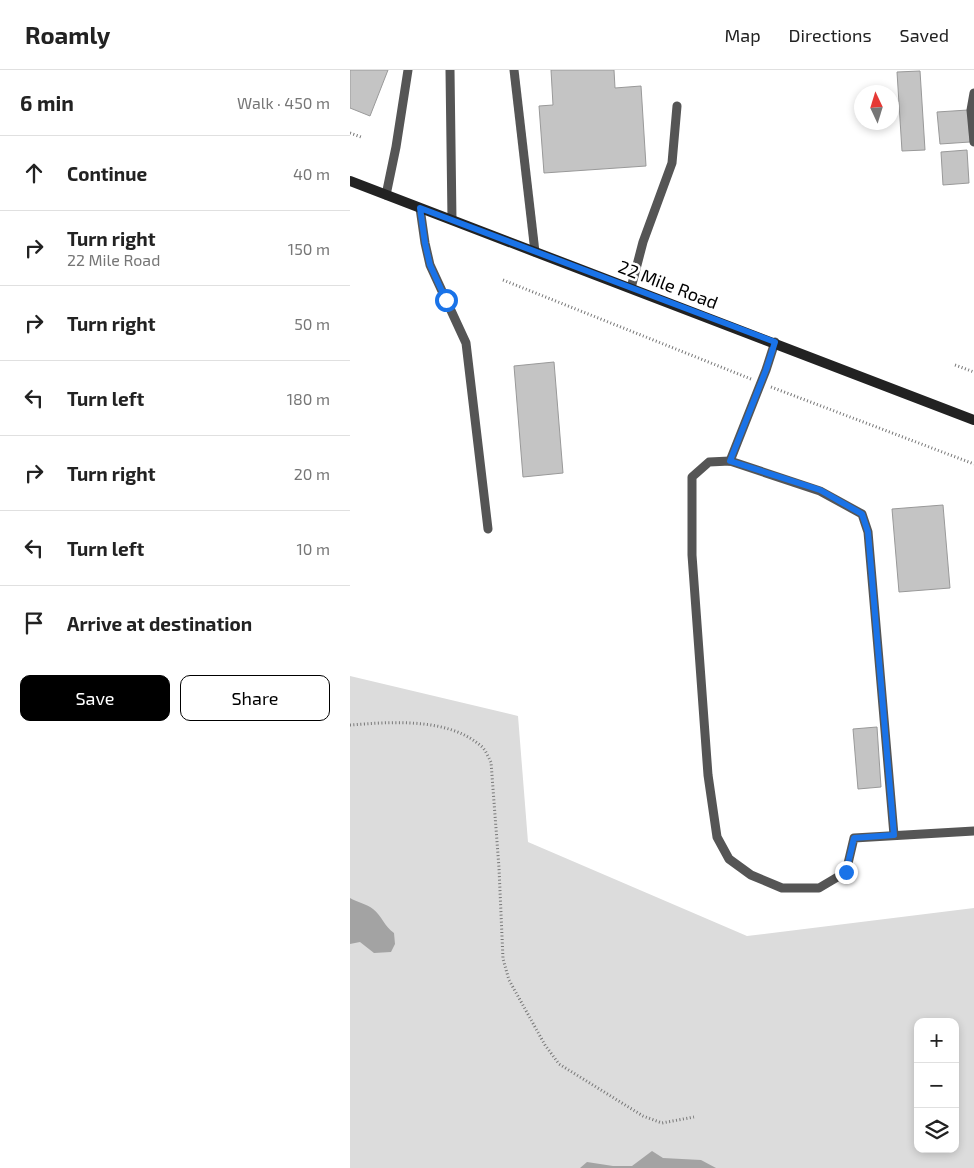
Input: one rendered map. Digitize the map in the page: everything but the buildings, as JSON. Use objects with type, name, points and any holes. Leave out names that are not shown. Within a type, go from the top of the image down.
[{"type":"street","name":"22 Mile Road","points":[[350,181],[974,419]]},
{"type":"lane","points":[[386,195],[408,70]]},
{"type":"lane","points":[[450,70],[452,220]]},
{"type":"lane","points":[[514,70],[535,252]]},
{"type":"lane","points":[[974,93],[972,110],[974,142]]},
{"type":"lane","points":[[631,288],[643,242],[672,163],[677,106]]},
{"type":"lane","points":[[420,208],[430,265],[466,343],[488,529]]},
{"type":"lane","points":[[730,461],[775,342]]},
{"type":"lane","points":[[894,835],[868,532],[862,514],[820,490],[730,461],[709,462],[692,477],[692,555],[708,775],[717,837],[729,859],[751,875],[782,888],[819,888],[846,872],[854,838],[974,831]]},
{"type":"path","points":[[350,133],[361,137]]},
{"type":"path","points":[[503,280],[761,383],[974,464]]},
{"type":"path","points":[[955,365],[974,372]]},
{"type":"path","points":[[350,724],[396,722],[446,728],[466,735],[483,747],[491,762],[503,959],[509,980],[545,1045],[559,1064],[643,1116],[662,1123],[694,1117]]},
{"type":"shaded area","points":[[350,676],[518,716],[528,842],[747,936],[974,908],[974,1168],[350,1168]]},
{"type":"shaded area","points":[[350,898],[373,909],[394,933],[395,944],[391,952],[374,953],[360,942],[350,944]]},
{"type":"shaded area","points":[[652,1151],[663,1158],[701,1160],[716,1168],[580,1168],[587,1162],[613,1166],[632,1166]]},
{"type":"route","points":[[446,300],[430,265],[420,208],[775,342],[738,445],[730,461],[820,490],[862,514],[868,532],[894,835],[854,838],[846,872]]}]
